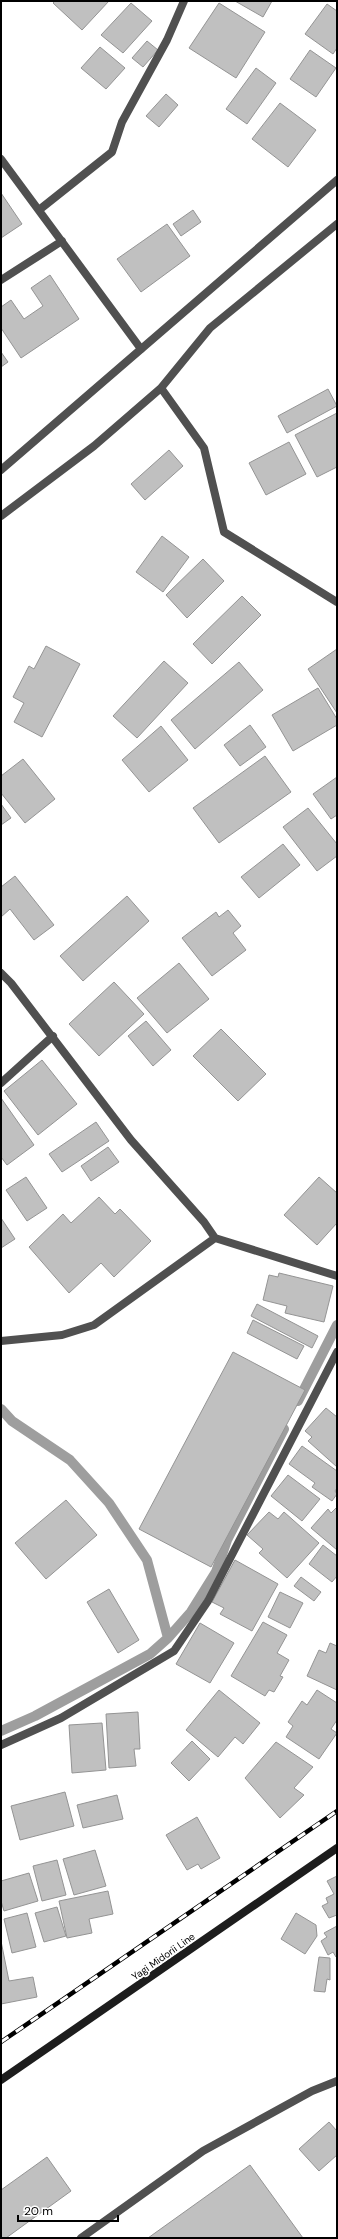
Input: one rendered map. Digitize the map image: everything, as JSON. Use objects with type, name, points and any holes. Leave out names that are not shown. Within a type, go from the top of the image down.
[{"type":"main road","name":"Yagi Midorii Line","points":[[1,2080],[337,1848]]},
{"type":"street","points":[[39,210],[112,152],[122,122],[167,40],[184,1]]},
{"type":"street","points":[[1,159],[141,349]]},
{"type":"street","points":[[1,470],[337,180]]},
{"type":"street","points":[[1,516],[94,446],[161,388],[210,328],[337,224]]},
{"type":"street","points":[[1,280],[62,241]]},
{"type":"street","points":[[161,388],[204,448],[224,532],[337,602]]},
{"type":"street","points":[[1,973],[11,983],[53,1036],[131,1140],[204,1222],[215,1238],[337,1276]]},
{"type":"street","points":[[1,1083],[53,1036]]},
{"type":"street","points":[[1,1341],[62,1335],[94,1325],[215,1238]]},
{"type":"street","points":[[1,1745],[61,1718],[174,1652],[208,1601],[337,1352]]},
{"type":"street","points":[[81,2238],[203,2151],[312,2091],[337,2081]]},
{"type":"building","points":[[55,1],[109,1],[82,30],[53,3]]},
{"type":"building","points":[[235,1],[272,1],[263,17]]},
{"type":"building","points":[[131,3],[152,21],[123,53],[101,35]]},
{"type":"building","points":[[219,3],[265,32],[236,78],[189,48]]},
{"type":"building","points":[[327,4],[337,11],[337,48],[333,54],[305,34]]},
{"type":"building","points":[[147,41],[158,50],[143,67],[132,58]]},
{"type":"building","points":[[100,47],[125,68],[106,89],[81,68]]},
{"type":"building","points":[[310,50],[336,68],[316,97],[290,79]]},
{"type":"building","points":[[256,68],[276,83],[247,124],[226,109]]},
{"type":"building","points":[[166,94],[178,105],[159,127],[146,116]]},
{"type":"building","points":[[280,103],[316,130],[288,167],[252,139]]},
{"type":"building","points":[[1,193],[22,224],[1,238]]},
{"type":"building","points":[[193,210],[201,222],[181,236],[173,224]]},
{"type":"building","points":[[167,224],[190,256],[141,292],[117,259]]},
{"type":"building","points":[[50,275],[79,319],[21,358],[1,328],[1,307],[11,300],[24,319],[43,306],[31,288]]},
{"type":"building","points":[[1,352],[8,362],[1,367]]},
{"type":"building","points":[[328,389],[337,406],[287,433],[278,416]]},
{"type":"building","points":[[337,413],[337,467],[317,477],[295,435]]},
{"type":"building","points":[[289,442],[306,474],[266,495],[249,463]]},
{"type":"building","points":[[169,450],[183,466],[145,500],[131,484]]},
{"type":"building","points":[[162,536],[189,557],[163,592],[136,572]]},
{"type":"building","points":[[203,559],[224,581],[187,618],[166,595]]},
{"type":"building","points":[[242,596],[261,615],[212,664],[193,644]]},
{"type":"building","points":[[46,646],[80,664],[42,737],[14,722],[24,703],[13,697],[29,666],[34,669]]},
{"type":"building","points":[[337,649],[337,713],[308,669]]},
{"type":"building","points":[[164,661],[188,683],[137,738],[113,716]]},
{"type":"building","points":[[239,662],[263,690],[195,749],[171,720]]},
{"type":"building","points":[[318,688],[337,719],[337,725],[293,751],[272,715]]},
{"type":"building","points":[[250,725],[266,747],[240,766],[224,745]]},
{"type":"building","points":[[161,726],[188,760],[149,792],[122,760]]},
{"type":"building","points":[[265,756],[291,792],[219,843],[193,808]]},
{"type":"building","points":[[23,759],[55,799],[25,823],[1,793],[1,776]]},
{"type":"building","points":[[337,777],[337,815],[331,819],[313,794]]},
{"type":"building","points":[[1,804],[11,818],[1,825]]},
{"type":"building","points":[[308,808],[337,844],[337,856],[317,871],[283,827]]},
{"type":"building","points":[[283,844],[300,865],[259,898],[241,877]]},
{"type":"building","points":[[15,876],[54,925],[34,940],[10,909],[1,917],[1,887]]},
{"type":"building","points":[[127,896],[149,921],[83,981],[60,956]]},
{"type":"building","points":[[228,910],[241,926],[233,933],[246,950],[212,976],[182,938],[216,912],[219,917]]},
{"type":"building","points":[[179,963],[209,999],[167,1033],[137,998]]},
{"type":"building","points":[[114,982],[144,1014],[99,1056],[69,1024]]},
{"type":"building","points":[[146,1021],[171,1050],[153,1066],[128,1036]]},
{"type":"building","points":[[221,1029],[266,1074],[238,1101],[193,1056]]},
{"type":"building","points":[[42,1060],[77,1104],[38,1135],[4,1091]]},
{"type":"building","points":[[1,1098],[34,1145],[7,1165],[1,1157]]},
{"type":"building","points":[[96,1122],[109,1141],[62,1172],[49,1154]]},
{"type":"building","points":[[108,1147],[119,1162],[91,1181],[81,1166]]},
{"type":"building","points":[[26,1177],[47,1208],[27,1221],[6,1190]]},
{"type":"building","points":[[319,1177],[337,1193],[337,1223],[317,1245],[284,1215]]},
{"type":"building","points":[[99,1197],[115,1214],[120,1209],[151,1241],[114,1277],[101,1263],[69,1293],[29,1247],[63,1214],[71,1223]]},
{"type":"building","points":[[1,1218],[15,1239],[1,1248]]},
{"type":"building","points":[[279,1273],[333,1286],[324,1322],[285,1313],[287,1306],[263,1300],[269,1275],[278,1277]]},
{"type":"building","points":[[257,1304],[318,1336],[312,1348],[251,1316]]},
{"type":"building","points":[[253,1320],[304,1346],[297,1359],[247,1333]]},
{"type":"building","points":[[233,1352],[305,1390],[211,1567],[139,1529]]},
{"type":"building","points":[[326,1408],[337,1417],[337,1467],[308,1441],[312,1437],[305,1431]]},
{"type":"building","points":[[302,1446],[337,1471],[337,1488],[335,1491],[337,1494],[332,1501],[312,1487],[315,1483],[289,1464]]},
{"type":"building","points":[[288,1475],[320,1499],[302,1521],[271,1496]]},
{"type":"building","points":[[66,1500],[97,1535],[46,1579],[15,1543]]},
{"type":"building","points":[[337,1507],[337,1550],[311,1528],[328,1509],[331,1513]]},
{"type":"building","points":[[269,1512],[278,1519],[284,1512],[319,1543],[287,1578],[259,1553],[263,1549],[247,1535]]},
{"type":"building","points":[[323,1545],[337,1556],[337,1576],[332,1582],[309,1564]]},
{"type":"building","points":[[235,1560],[278,1584],[252,1631],[220,1614],[224,1608],[212,1602]]},
{"type":"building","points":[[301,1577],[321,1592],[314,1601],[294,1586]]},
{"type":"building","points":[[109,1589],[139,1640],[118,1653],[87,1602]]},
{"type":"building","points":[[280,1592],[303,1603],[290,1628],[268,1617]]},
{"type":"building","points":[[263,1622],[287,1635],[277,1653],[289,1660],[280,1676],[283,1677],[274,1692],[269,1690],[265,1696],[231,1676]]},
{"type":"building","points":[[200,1623],[234,1643],[210,1683],[176,1664]]},
{"type":"building","points":[[330,1643],[337,1646],[337,1690],[307,1676],[319,1650],[326,1653]]},
{"type":"building","points":[[219,1690],[260,1723],[243,1744],[235,1737],[218,1757],[186,1730]]},
{"type":"building","points":[[317,1690],[337,1703],[337,1720],[331,1729],[337,1733],[319,1759],[286,1737],[293,1726],[288,1722],[302,1701],[307,1705]]},
{"type":"building","points":[[138,1712],[140,1749],[134,1749],[136,1766],[109,1768],[106,1714]]},
{"type":"building","points":[[102,1723],[106,1770],[72,1773],[69,1725]]},
{"type":"building","points":[[192,1741],[210,1759],[189,1781],[171,1763]]},
{"type":"building","points":[[276,1742],[313,1767],[294,1788],[304,1795],[280,1818],[245,1778]]},
{"type":"building","points":[[65,1792],[74,1826],[20,1840],[11,1806]]},
{"type":"building","points":[[117,1795],[123,1819],[83,1828],[77,1805]]},
{"type":"building","points":[[197,1817],[220,1858],[201,1869],[198,1864],[187,1870],[166,1835]]},
{"type":"building","points":[[95,1850],[106,1886],[74,1895],[63,1859]]},
{"type":"building","points":[[57,1860],[66,1895],[42,1901],[33,1866]]},
{"type":"building","points":[[29,1873],[38,1901],[4,1911],[1,1901],[1,1881]]},
{"type":"building","points":[[337,1876],[337,1915],[329,1918],[322,1906],[328,1903],[326,1898],[334,1894],[327,1881]]},
{"type":"building","points":[[108,1891],[113,1914],[89,1919],[92,1933],[67,1938],[59,1901]]},
{"type":"building","points":[[57,1907],[66,1936],[44,1942],[35,1913]]},
{"type":"building","points":[[27,1913],[36,1947],[12,1953],[4,1919]]},
{"type":"building","points":[[296,1913],[316,1925],[317,1936],[305,1954],[281,1939]]},
{"type":"building","points":[[337,1926],[336,1957],[333,1952],[328,1955],[321,1941],[327,1937],[324,1933]]},
{"type":"building","points":[[1,1941],[9,1981],[33,1977],[37,1997],[1,2004]]},
{"type":"building","points":[[319,1957],[330,1958],[330,1980],[327,1979],[325,1992],[314,1991]]},
{"type":"building","points":[[329,2122],[337,2131],[337,2155],[319,2171],[299,2149]]},
{"type":"building","points":[[47,2157],[71,2191],[6,2238],[1,2238],[1,2190]]},
{"type":"building","points":[[250,2165],[303,2238],[148,2238]]},
{"type":"waterway","points":[[298,1401],[337,1325]]},
{"type":"waterway","points":[[1,1409],[12,1421],[70,1460],[109,1503],[147,1560],[168,1638]]},
{"type":"waterway","points":[[1,1731],[35,1716],[150,1654],[168,1638],[191,1612],[216,1572],[227,1540],[284,1429]]},
{"type":"railway","points":[[1,2042],[337,1811]]}]
